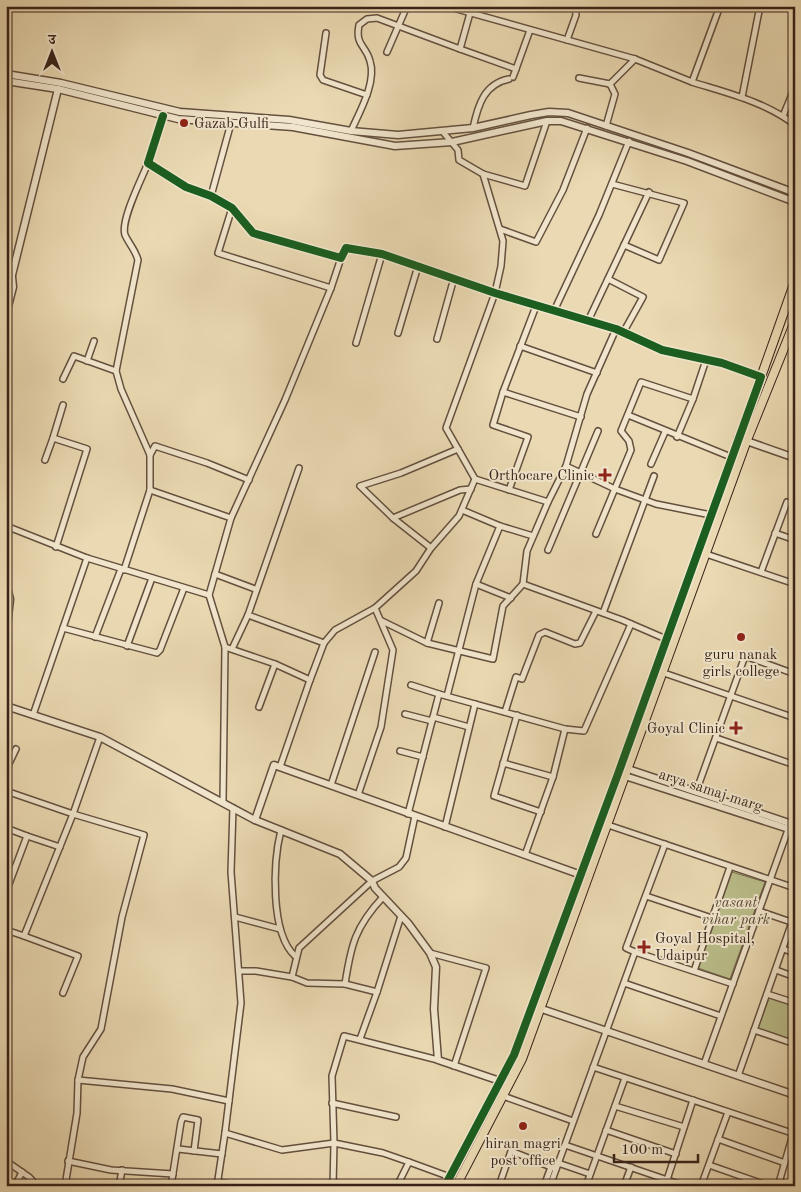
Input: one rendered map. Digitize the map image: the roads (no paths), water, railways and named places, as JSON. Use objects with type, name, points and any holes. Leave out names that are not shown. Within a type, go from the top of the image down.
[{"type":"main road","points":[[761,377],[791,306],[795,281]]},
{"type":"main road","points":[[456,1186],[522,1058],[609,825],[624,771],[664,673],[747,440],[795,322]]},
{"type":"street","points":[[387,52],[407,6]]},
{"type":"street","points":[[446,6],[635,60],[692,82],[742,97],[783,116],[795,125]]},
{"type":"street","points":[[460,50],[472,6]]},
{"type":"street","points":[[567,40],[576,16],[575,6]]},
{"type":"street","points":[[692,82],[720,6]]},
{"type":"street","points":[[742,97],[760,6]]},
{"type":"street","points":[[351,131],[367,95],[371,61],[360,46],[357,35],[359,25],[367,19],[377,18],[516,69]]},
{"type":"street","points":[[473,128],[477,113],[489,89],[496,82],[511,78],[530,30]]},
{"type":"street","points":[[326,33],[320,75],[329,84],[367,95]]},
{"type":"street","points":[[610,84],[635,60]]},
{"type":"street","points":[[6,74],[69,84],[180,112],[289,120],[351,131],[398,135],[473,128],[549,112],[568,113],[688,153],[795,193]]},
{"type":"street","points":[[579,78],[610,84]]},
{"type":"street","points":[[6,81],[58,89],[178,119],[294,127],[395,146],[452,142],[547,121],[562,121],[629,141],[795,202]]},
{"type":"street","points":[[606,126],[615,94],[610,84]]},
{"type":"street","points":[[783,116],[795,86]]},
{"type":"street","points":[[6,285],[12,275],[58,89]]},
{"type":"street","points":[[95,637],[123,570],[150,490],[150,456],[121,389],[116,371],[138,260],[135,248],[125,234],[125,222],[148,163],[163,116]]},
{"type":"street","points":[[443,132],[458,150],[459,160],[483,174],[525,186],[547,121]]},
{"type":"street","points":[[211,196],[232,123]]},
{"type":"street","points":[[500,229],[536,242],[563,190],[587,128]]},
{"type":"street","points":[[554,311],[612,184],[629,141]]},
{"type":"street","points":[[148,163],[186,187],[211,196],[232,208],[253,233],[340,258]]},
{"type":"street","points":[[483,174],[503,241],[501,266],[495,293],[446,428],[475,479],[548,502]]},
{"type":"street","points":[[612,184],[649,192],[684,203],[659,260],[624,245]]},
{"type":"street","points":[[588,321],[649,192]]},
{"type":"street","points":[[232,208],[218,253],[332,288]]},
{"type":"street","points":[[223,802],[225,647],[209,595],[232,518],[332,288],[340,258],[346,248],[382,254],[495,293],[616,329],[662,350],[706,360],[761,377],[655,670],[624,771],[600,822],[514,1055],[445,1186]]},
{"type":"street","points":[[356,343],[382,254]]},
{"type":"street","points":[[398,333],[418,266]]},
{"type":"street","points":[[6,314],[13,287],[12,275]]},
{"type":"street","points":[[437,339],[454,278]]},
{"type":"street","points":[[608,279],[642,297],[624,333]]},
{"type":"street","points":[[509,490],[528,438],[493,425],[503,392],[536,306]]},
{"type":"street","points":[[382,621],[427,643],[493,659],[503,606],[524,584],[527,551],[566,466],[580,416],[616,329]]},
{"type":"street","points":[[87,360],[94,341]]},
{"type":"street","points":[[520,346],[597,373]]},
{"type":"street","points":[[63,379],[74,356],[116,371]]},
{"type":"street","points":[[678,437],[706,360]]},
{"type":"street","points":[[596,534],[631,450],[629,441],[621,431],[641,382],[693,400]]},
{"type":"street","points":[[503,392],[580,416]]},
{"type":"street","points":[[45,460],[63,405]]},
{"type":"street","points":[[628,415],[665,432],[731,457]]},
{"type":"street","points":[[548,550],[598,431]]},
{"type":"street","points":[[651,464],[665,432]]},
{"type":"street","points":[[53,438],[88,449],[56,547]]},
{"type":"street","points":[[738,438],[795,458]]},
{"type":"street","points":[[150,456],[155,446],[249,480]]},
{"type":"street","points":[[431,548],[393,518],[360,486],[401,473],[458,449]]},
{"type":"street","points":[[566,466],[580,474],[645,500],[711,515]]},
{"type":"street","points":[[232,649],[248,615],[255,589],[299,468]]},
{"type":"street","points":[[603,613],[654,476]]},
{"type":"street","points":[[280,767],[324,643],[335,630],[375,608],[397,591],[416,571],[431,548],[462,510],[475,479]]},
{"type":"street","points":[[393,518],[460,490],[471,489]]},
{"type":"street","points":[[150,490],[232,518]]},
{"type":"street","points":[[761,572],[786,502],[795,505]]},
{"type":"street","points":[[462,510],[500,526],[533,536]]},
{"type":"street","points":[[6,526],[87,558],[209,595]]},
{"type":"street","points":[[447,696],[476,584],[500,526]]},
{"type":"street","points":[[775,533],[795,540]]},
{"type":"street","points":[[706,554],[795,584]]},
{"type":"street","points":[[33,715],[87,558]]},
{"type":"street","points":[[215,574],[255,589]]},
{"type":"street","points":[[127,646],[152,578]]},
{"type":"street","points":[[6,583],[10,599],[6,636]]},
{"type":"street","points":[[476,584],[511,598]]},
{"type":"street","points":[[524,584],[596,610],[666,639]]},
{"type":"street","points":[[63,628],[157,653],[160,650],[184,588]]},
{"type":"street","points":[[427,643],[439,603]]},
{"type":"street","points":[[358,795],[381,727],[394,650],[375,608]]},
{"type":"street","points":[[505,712],[516,677],[522,679],[540,634],[545,632],[575,644],[580,643],[596,610]]},
{"type":"street","points":[[248,615],[324,643]]},
{"type":"street","points":[[411,685],[565,729],[584,731],[631,624]]},
{"type":"street","points":[[225,647],[275,664],[310,680]]},
{"type":"street","points":[[331,785],[376,652]]},
{"type":"street","points":[[696,792],[745,656],[795,674]]},
{"type":"street","points":[[259,707],[275,664]]},
{"type":"street","points":[[655,670],[795,718]]},
{"type":"street","points":[[292,977],[299,948],[372,881],[399,866],[406,858],[423,757],[439,694]]},
{"type":"street","points":[[445,827],[475,704]]},
{"type":"street","points":[[6,706],[100,737],[255,820],[340,854],[372,881],[375,888],[401,916],[430,953],[436,966],[434,1009],[438,1060]]},
{"type":"street","points":[[405,714],[468,727]]},
{"type":"street","points":[[517,715],[494,796],[541,812]]},
{"type":"street","points":[[525,855],[541,812],[565,729]]},
{"type":"street","points":[[24,936],[73,814],[100,737]]},
{"type":"street","points":[[716,738],[795,765]]},
{"type":"street","points":[[6,770],[16,749]]},
{"type":"street","points":[[400,751],[423,757]]},
{"type":"street","points":[[503,763],[552,777]]},
{"type":"street","points":[[255,820],[274,765],[590,878]]},
{"type":"street","points":[[624,771],[696,792],[792,827],[770,880],[704,1064]]},
{"type":"street","name":"arya samaj marg","points":[[624,771],[792,827]]},
{"type":"street","points":[[6,791],[73,814],[144,835],[122,917],[101,1030],[83,1057],[78,1080],[76,1113],[65,1186]]},
{"type":"street","points":[[233,808],[232,872],[240,1003],[225,1133],[217,1184],[239,1186]]},
{"type":"street","points":[[600,822],[795,888]]},
{"type":"street","points":[[6,828],[60,846]]},
{"type":"street","points":[[281,830],[275,853],[280,929],[287,949],[296,956]]},
{"type":"street","points":[[6,892],[27,836]]},
{"type":"street","points":[[664,844],[626,948],[733,984]]},
{"type":"street","points":[[694,971],[730,866]]},
{"type":"street","points":[[646,896],[712,918]]},
{"type":"street","points":[[345,984],[351,947],[366,915],[383,897]]},
{"type":"street","points":[[738,1076],[794,923],[759,911]]},
{"type":"street","points":[[360,1039],[401,916]]},
{"type":"street","points":[[235,917],[280,929]]},
{"type":"street","points":[[6,930],[78,956],[63,993]]},
{"type":"street","points":[[783,949],[795,953]]},
{"type":"street","points":[[544,1186],[553,1168],[558,1163],[565,1145],[635,952]]},
{"type":"street","points":[[430,953],[486,968],[454,1066]]},
{"type":"street","points":[[776,970],[795,977]]},
{"type":"street","points":[[239,971],[256,971],[292,977],[307,982],[345,984],[376,992]]},
{"type":"street","points":[[624,983],[721,1016]]},
{"type":"street","points":[[767,994],[795,1003]]},
{"type":"street","points":[[532,1006],[795,1095]]},
{"type":"street","points":[[754,1030],[795,1044]]},
{"type":"street","points":[[333,1186],[332,1076],[344,1036],[438,1060],[500,1081]]},
{"type":"street","points":[[593,1067],[794,1134],[778,1186]]},
{"type":"street","points":[[586,1186],[625,1078]]},
{"type":"street","points":[[78,1080],[172,1089],[229,1101]]},
{"type":"street","points":[[503,1096],[573,1122]]},
{"type":"street","points":[[665,1186],[693,1100]]},
{"type":"street","points":[[332,1103],[396,1117]]},
{"type":"street","points":[[615,1106],[684,1127]]},
{"type":"street","points":[[701,1186],[728,1112]]},
{"type":"street","points":[[171,1186],[181,1122],[184,1117],[198,1120],[194,1150]]},
{"type":"street","points":[[606,1130],[676,1154]]},
{"type":"street","points":[[225,1133],[282,1150],[334,1143],[383,1153],[450,1177]]},
{"type":"street","points":[[718,1139],[785,1163]]},
{"type":"street","points":[[565,1145],[685,1186]]},
{"type":"street","points":[[178,1149],[222,1154]]},
{"type":"street","points":[[499,1186],[511,1151],[553,1168]]},
{"type":"street","points":[[6,1161],[38,1186]]},
{"type":"street","points":[[68,1161],[95,1168],[174,1174]]},
{"type":"street","points":[[397,1186],[410,1162]]},
{"type":"street","points":[[558,1163],[590,1174]]},
{"type":"street","points":[[709,1165],[769,1186]]},
{"type":"street","points":[[624,1186],[631,1167]]},
{"type":"street","points":[[550,1186],[553,1168]]},
{"type":"street","points":[[119,1186],[122,1170]]},
{"type":"street","points":[[15,1186],[22,1172]]},
{"type":"place","name":"Gazab Gulfi","points":[[184,123]]},
{"type":"place","name":"Orthocare Clinic","points":[[605,475]]},
{"type":"place","name":"guru nanak girls college","points":[[741,637]]},
{"type":"place","name":"Goyal Clinic","points":[[736,728]]},
{"type":"place","name":"Goyal Hospital, Udaipur","points":[[644,947]]},
{"type":"place","name":"hiran magri post office","points":[[523,1126]]},
{"type":"park label","name":"vasant vihar park","points":[[736,910]]}]
